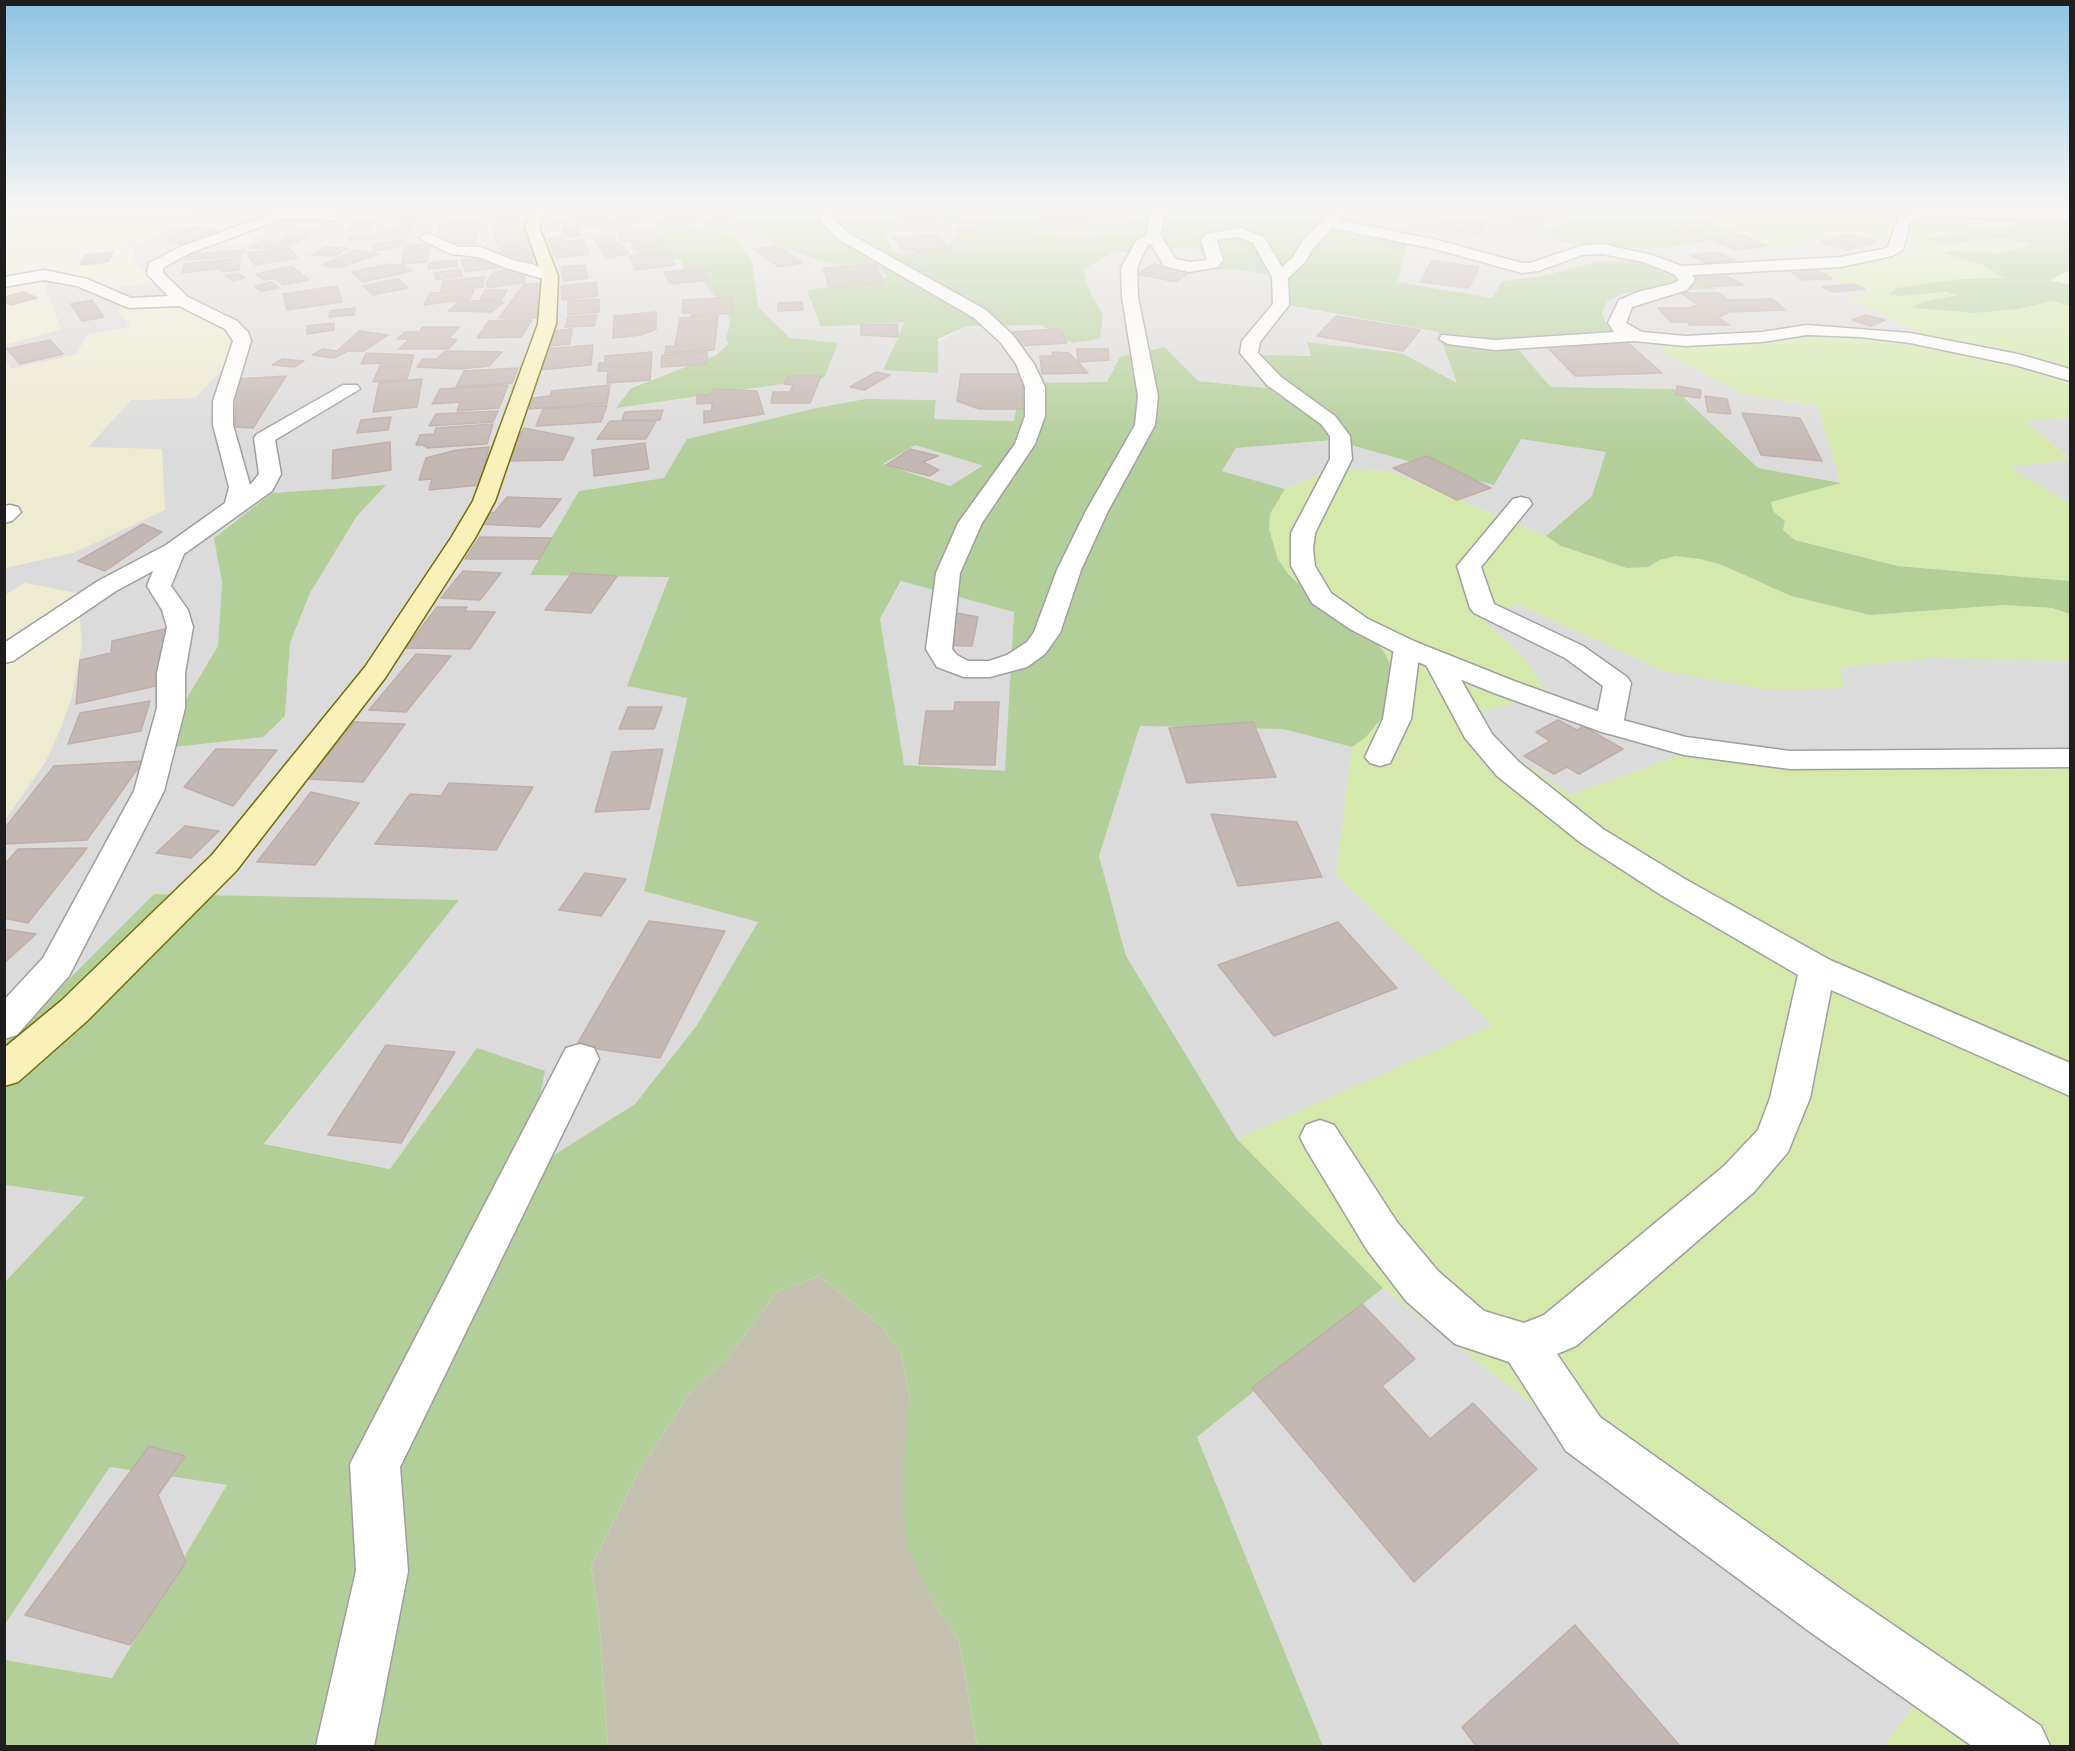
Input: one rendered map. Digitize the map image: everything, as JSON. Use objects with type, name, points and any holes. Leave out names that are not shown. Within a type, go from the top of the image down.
[{"type":"main road","points":[[4,1071],[74,1011],[224,863],[375,672],[463,538],[484,501],[547,324],[549,289]]},
{"type":"street","points":[[96,289],[129,303],[182,301]]},
{"type":"street","points":[[170,289],[182,301],[231,326],[239,332],[242,341],[223,401],[223,425],[240,487],[235,506]]},
{"type":"street","points":[[935,289],[980,315],[1013,348],[1025,364],[1035,387],[1035,416],[1025,444],[970,523],[948,573],[939,649],[947,661],[964,669],[999,666],[1017,661],[1036,648],[1047,633],[1069,570],[1097,512],[1145,425],[1148,396],[1130,289]]},
{"type":"street","points":[[1280,289],[1281,305],[1251,341],[1250,353],[1253,360],[1274,381],[1328,420],[1340,436],[1341,459],[1303,533],[1301,549],[1303,566],[1321,598],[1359,624],[1437,661],[1609,725],[1684,746],[1791,759],[2070,758]]},
{"type":"street","points":[[1674,289],[1644,296],[1625,304],[1617,323],[1621,330],[1635,336],[1659,341],[1762,337],[1807,330],[1860,332],[1910,338],[2018,360],[2070,375]]},
{"type":"street","points":[[1448,339],[1495,345],[1635,336]]},
{"type":"street","points":[[4,655],[107,586],[174,550],[264,486],[270,474],[264,438],[350,388]]},
{"type":"street","points":[[1521,504],[1469,566],[1483,608],[1574,652],[1617,683],[1609,725]]},
{"type":"street","points":[[4,1025],[56,967],[149,791],[171,708],[171,673],[180,627],[175,610],[159,586],[174,550]]},
{"type":"street","points":[[1380,757],[1397,719],[1407,648]]},
{"type":"street","points":[[1437,661],[1479,738],[1517,776],[1592,836],[1673,887],[1817,969],[2070,1080]]},
{"type":"street","points":[[1320,1137],[1382,1236],[1422,1286],[1471,1329],[1524,1345],[1560,1331],[1739,1179],[1774,1140],[1790,1098],[1817,969]]},
{"type":"street","points":[[345,1746],[382,1571],[375,1464],[529,1165],[580,1059]]},
{"type":"street","points":[[1524,1345],[1583,1434],[1829,1613],[2021,1746]]},
{"type":"shaded area","points":[[5,289],[45,289],[61,329],[5,345]]},
{"type":"shaded area","points":[[46,289],[709,289],[727,311],[730,323],[726,339],[728,344],[716,355],[631,387],[616,408],[790,338],[758,307],[756,289],[817,289],[808,290],[822,327],[906,321],[884,370],[967,326],[1041,325],[1072,343],[1103,314],[1089,289],[1271,289],[1271,302],[1438,332],[1458,384],[1402,353],[1308,342],[1311,356],[1246,356],[1267,388],[1198,381],[1165,347],[1108,382],[1021,383],[1014,421],[934,419],[936,400],[864,399],[816,408],[688,439],[664,478],[578,491],[669,576],[628,686],[687,697],[644,891],[759,921],[697,1025],[635,1104],[523,1175],[478,1049],[390,1169],[264,1145],[458,901],[154,894],[5,1043],[5,820],[46,761],[25,583],[5,595],[5,568],[76,552],[87,448],[131,400],[195,398],[230,316],[194,302],[118,309],[131,327],[88,335],[76,355],[10,369],[5,358],[5,345],[61,329]],"holes":[[[386,485],[357,516],[310,593],[290,643],[285,716],[156,748],[218,646],[222,582],[214,538],[272,493]]]},
{"type":"shaded area","points":[[1437,289],[1497,289],[1492,298]]},
{"type":"shaded area","points":[[1714,289],[1861,289],[1877,296],[1845,296],[1928,337],[1740,393],[1817,406],[1841,483],[1758,468],[1675,389],[1551,387],[1518,349],[1623,339],[1608,326],[1602,314],[1607,302],[1624,293]]},
{"type":"shaded area","points":[[194,302],[220,310],[238,322],[242,327],[244,347],[195,398],[131,400],[88,447],[162,449],[165,510],[76,552],[5,568],[4,358],[11,369],[76,355],[87,335],[131,327],[117,309]]},
{"type":"shaded area","points":[[2070,418],[2070,459],[2024,421]]},
{"type":"shaded area","points":[[1521,439],[1607,452],[1592,496],[1546,536],[1389,471],[1331,469],[1285,489],[1222,471],[1236,448],[1333,440],[1407,459]]},
{"type":"shaded area","points":[[915,445],[982,465],[950,486],[882,464]]},
{"type":"shaded area","points":[[2070,460],[2070,504],[2008,467]]},
{"type":"shaded area","points":[[902,581],[1014,611],[1006,772],[903,765],[880,619]]},
{"type":"shaded area","points":[[25,583],[77,593],[82,643],[72,697],[61,728],[46,761],[5,820],[5,595]]},
{"type":"shaded area","points":[[1518,604],[1664,671],[1843,688],[1840,667],[1935,658],[2070,661],[2070,762],[1751,761],[1687,753],[1571,795],[1459,718],[1525,659],[1482,619]]},
{"type":"shaded area","points":[[1140,726],[1283,729],[1352,747],[1336,875],[1494,1025],[1237,1139],[1126,956],[1099,856]]},
{"type":"shaded area","points":[[4,1185],[86,1197],[5,1282],[4,1282]]},
{"type":"shaded area","points":[[819,1276],[880,1325],[901,1353],[910,1398],[908,1439],[930,1597],[959,1640],[977,1746],[608,1746],[599,1617],[591,1566],[637,1474],[690,1393],[728,1358],[777,1292]]},
{"type":"shaded area","points":[[1383,1288],[1916,1703],[1884,1746],[1323,1746],[1197,1437]]},
{"type":"shaded area","points":[[110,1467],[227,1485],[112,1678],[5,1660],[4,1624]]},
{"type":"green space","points":[[709,289],[756,289],[758,307],[790,338],[838,343],[824,378],[616,408],[631,388],[716,355],[728,344],[726,339],[730,323],[727,311]]},
{"type":"green space","points":[[1089,289],[1103,314],[1100,339],[1072,343],[1041,325],[967,326],[938,339],[938,373],[883,370],[905,322],[821,327],[807,290]]},
{"type":"green space","points":[[1271,289],[1437,289],[1492,298],[1497,289],[1715,289],[1624,293],[1607,302],[1602,314],[1608,326],[1624,338],[1518,349],[1551,387],[1675,389],[1758,468],[1841,483],[1771,502],[1773,511],[1785,521],[1783,530],[1795,540],[1898,566],[2070,581],[2070,614],[2052,608],[2005,605],[1870,615],[1791,596],[1722,565],[1700,559],[1676,556],[1660,560],[1648,567],[1627,568],[1561,546],[1546,536],[1592,496],[1606,452],[1521,439],[1494,485],[1333,440],[1236,448],[1222,471],[1285,489],[1270,514],[1269,529],[1278,559],[1289,575],[1320,602],[1376,641],[1386,655],[1392,670],[1386,713],[1366,737],[1352,747],[1283,729],[1140,726],[1099,856],[1126,956],[1237,1139],[1383,1288],[1197,1437],[1323,1746],[977,1746],[959,1640],[930,1597],[908,1546],[902,1491],[910,1398],[901,1353],[880,1325],[819,1276],[777,1292],[728,1358],[690,1393],[637,1474],[591,1566],[599,1617],[608,1746],[5,1746],[5,1660],[112,1678],[227,1485],[110,1467],[5,1624],[5,1282],[85,1197],[5,1185],[5,1043],[154,894],[459,900],[264,1144],[390,1169],[477,1048],[545,1071],[524,1174],[635,1104],[697,1025],[758,922],[644,891],[687,698],[627,686],[669,577],[530,575],[579,491],[664,478],[687,439],[816,408],[865,399],[936,400],[934,419],[1014,421],[1021,383],[1107,382],[1120,357],[1165,347],[1198,381],[1266,388],[1246,355],[1311,356],[1307,342],[1402,353],[1457,383],[1438,332],[1271,302]],"holes":[[[915,445],[981,465],[950,486],[883,464]],[[901,581],[1014,612],[1005,771],[904,765],[880,619]]]},
{"type":"green space","points":[[1860,289],[1899,289],[1918,293],[1955,293],[1957,296],[1922,302],[1912,307],[1923,309],[1975,313],[2018,309],[2052,301],[2070,306],[2070,381],[2067,382],[2070,386],[2070,418],[2025,421],[2070,460],[2009,467],[2070,504],[2070,581],[1898,566],[1795,540],[1783,530],[1785,521],[1773,511],[1770,502],[1841,483],[1817,406],[1740,393],[1657,349],[1772,339],[1852,326],[1925,336],[1844,295],[1875,295]]},
{"type":"green space","points":[[1895,289],[2070,289],[2070,306],[2052,301],[2018,309],[1975,313],[1911,307],[1922,302],[1957,295],[1945,292],[1901,296],[1890,294]]},
{"type":"green space","points":[[1331,469],[1389,471],[1546,536],[1561,546],[1606,561],[1648,567],[1660,560],[1677,556],[1700,559],[1722,565],[1791,596],[1870,615],[2005,605],[2052,608],[2070,614],[2070,661],[1935,658],[1840,667],[1844,688],[1768,690],[1664,671],[1518,604],[1482,619],[1525,659],[1548,694],[1460,718],[1571,795],[1687,753],[1751,761],[2070,762],[2070,1746],[1884,1746],[1916,1703],[1383,1288],[1237,1139],[1493,1025],[1336,875],[1352,747],[1366,737],[1392,670],[1376,640],[1320,602],[1289,575],[1278,559],[1269,529],[1270,514],[1285,489]]},
{"type":"green space","points":[[386,485],[357,516],[310,593],[290,643],[285,716],[263,737],[156,749],[218,646],[222,582],[214,538],[272,493]]},
{"type":"building","points":[[319,289],[338,289],[342,302],[287,310],[283,294]]},
{"type":"building","points":[[366,289],[404,289],[373,295]]},
{"type":"building","points":[[441,289],[465,289],[441,291]]},
{"type":"building","points":[[521,289],[543,289],[536,318],[499,318]]},
{"type":"building","points":[[561,289],[597,289],[598,296],[562,300]]},
{"type":"building","points":[[1826,289],[1865,289],[1834,292]]},
{"type":"building","points":[[474,290],[470,299],[424,305],[430,293]]},
{"type":"building","points":[[485,290],[507,290],[501,300],[480,300]]},
{"type":"building","points":[[24,292],[37,298],[11,305],[4,302],[4,297]]},
{"type":"building","points":[[1681,293],[1719,293],[1729,300],[1773,299],[1785,310],[1729,312],[1718,318],[1729,325],[1690,325],[1687,322],[1671,322],[1658,308],[1689,308],[1698,305]]},
{"type":"building","points":[[733,297],[733,313],[691,316],[691,313],[682,313],[683,300]]},
{"type":"building","points":[[599,299],[599,312],[568,315],[568,301]]},
{"type":"building","points":[[92,300],[104,317],[82,321],[71,304]]},
{"type":"building","points":[[461,300],[504,302],[492,312],[448,311]]},
{"type":"building","points":[[802,302],[803,310],[778,311],[778,303]]},
{"type":"building","points":[[355,308],[354,315],[329,317],[330,311]]},
{"type":"building","points":[[656,312],[656,329],[641,335],[613,338],[614,316]]},
{"type":"building","points":[[597,315],[594,326],[565,327],[568,317]]},
{"type":"building","points":[[1866,315],[1885,320],[1871,326],[1852,320]]},
{"type":"building","points":[[718,316],[714,350],[665,353],[666,346],[675,346],[680,318]]},
{"type":"building","points":[[1336,316],[1420,330],[1403,351],[1317,336]]},
{"type":"building","points":[[532,320],[521,337],[477,338],[489,321]]},
{"type":"building","points":[[334,323],[334,330],[307,334],[307,326]]},
{"type":"building","points":[[897,324],[898,337],[861,335],[861,325]]},
{"type":"building","points":[[423,327],[459,327],[449,338],[457,340],[448,349],[399,349],[409,339],[397,339],[405,332],[419,332]]},
{"type":"building","points":[[572,329],[570,344],[549,346],[551,331]]},
{"type":"building","points":[[1060,329],[1067,343],[1017,346],[1011,332]]},
{"type":"building","points":[[359,331],[388,335],[364,351],[348,351],[334,358],[312,355],[323,349],[337,351]]},
{"type":"building","points":[[50,340],[63,354],[20,364],[7,349]]},
{"type":"building","points":[[1627,342],[1662,373],[1575,376],[1545,345]]},
{"type":"building","points":[[593,345],[591,365],[539,370],[543,349]]},
{"type":"building","points":[[1077,349],[1108,349],[1109,360],[1078,362]]},
{"type":"building","points":[[445,351],[502,352],[489,366],[461,369],[417,367],[423,359],[437,359]]},
{"type":"building","points":[[652,352],[650,380],[607,383],[608,371],[598,371],[599,363],[605,363],[605,356]]},
{"type":"building","points":[[707,352],[707,364],[661,367],[662,355]]},
{"type":"building","points":[[1052,352],[1069,353],[1088,373],[1042,374],[1040,356],[1053,356]]},
{"type":"building","points":[[366,353],[414,355],[407,379],[373,382],[381,363],[361,364]]},
{"type":"building","points":[[282,359],[304,361],[294,367],[272,365]]},
{"type":"building","points":[[518,368],[512,383],[456,387],[464,371]]},
{"type":"building","points":[[876,372],[890,375],[864,390],[850,387]]},
{"type":"building","points":[[961,374],[1023,374],[1022,409],[979,409],[957,401]]},
{"type":"building","points":[[286,376],[253,428],[235,427],[237,379]]},
{"type":"building","points":[[788,376],[821,376],[810,403],[771,403],[773,392],[790,392],[793,385],[784,384]]},
{"type":"building","points":[[422,379],[417,407],[373,412],[379,383]]},
{"type":"building","points":[[508,385],[499,408],[457,411],[460,402],[432,404],[440,389]]},
{"type":"building","points":[[610,385],[607,403],[529,409],[533,398],[550,396],[552,391]]},
{"type":"building","points":[[1677,386],[1701,390],[1700,398],[1676,395]]},
{"type":"building","points":[[713,389],[757,391],[764,414],[704,423],[704,411],[712,411],[712,403],[697,404],[697,395],[710,395]]},
{"type":"building","points":[[1705,396],[1727,399],[1731,414],[1708,412]]},
{"type":"building","points":[[607,405],[601,422],[536,426],[543,409]]},
{"type":"building","points":[[663,410],[660,420],[622,420],[625,412]]},
{"type":"building","points":[[498,411],[493,422],[429,426],[436,414]]},
{"type":"building","points":[[1742,413],[1800,418],[1822,461],[1761,455]]},
{"type":"building","points":[[391,417],[388,430],[357,433],[361,420]]},
{"type":"building","points":[[610,421],[656,421],[646,439],[597,439]]},
{"type":"building","points":[[493,424],[487,444],[427,448],[423,445],[416,445],[420,435],[434,434],[436,428]]},
{"type":"building","points":[[524,428],[574,438],[563,460],[505,461]]},
{"type":"building","points":[[390,442],[391,470],[332,479],[333,450]]},
{"type":"building","points":[[645,443],[649,469],[594,476],[592,450]]},
{"type":"building","points":[[489,447],[480,485],[429,490],[432,479],[419,480],[426,458],[456,450]]},
{"type":"building","points":[[910,449],[938,456],[923,462],[939,470],[930,476],[886,465]]},
{"type":"building","points":[[1427,456],[1491,488],[1457,500],[1393,468]]},
{"type":"building","points":[[507,497],[561,499],[540,527],[478,524],[489,512],[494,513]]},
{"type":"building","points":[[143,524],[162,532],[105,571],[78,561]]},
{"type":"building","points":[[480,537],[552,538],[539,559],[465,559]]},
{"type":"building","points":[[463,571],[501,573],[480,600],[441,598]]},
{"type":"building","points":[[572,573],[617,576],[591,613],[545,610]]},
{"type":"building","points":[[437,607],[467,607],[465,611],[495,612],[470,649],[406,648]]},
{"type":"building","points":[[936,609],[978,617],[972,646],[928,645]]},
{"type":"building","points":[[165,629],[164,684],[76,704],[80,660],[111,653],[112,641]]},
{"type":"building","points":[[416,654],[451,656],[406,712],[369,710]]},
{"type":"building","points":[[150,701],[141,731],[68,744],[80,713]]},
{"type":"building","points":[[955,702],[999,702],[995,765],[919,764],[926,711],[954,711]]},
{"type":"building","points":[[628,707],[662,707],[654,729],[619,729]]},
{"type":"building","points":[[1558,720],[1577,730],[1583,726],[1623,749],[1579,774],[1567,767],[1554,774],[1524,756],[1550,741],[1536,732]]},
{"type":"building","points":[[354,722],[405,724],[363,782],[309,779]]},
{"type":"building","points":[[1253,722],[1276,777],[1187,783],[1169,728]]},
{"type":"building","points":[[216,749],[277,750],[233,806],[184,787]]},
{"type":"building","points":[[663,749],[649,809],[595,812],[612,752]]},
{"type":"building","points":[[143,761],[87,840],[4,844],[4,829],[54,766]]},
{"type":"building","points":[[449,783],[533,787],[496,850],[375,844],[410,794],[441,796]]},
{"type":"building","points":[[311,792],[359,803],[315,865],[257,862]]},
{"type":"building","points":[[1211,814],[1297,822],[1322,877],[1238,886]]},
{"type":"building","points":[[185,826],[219,831],[191,858],[156,853]]},
{"type":"building","points":[[87,848],[28,923],[4,918],[4,865],[18,849]]},
{"type":"building","points":[[585,873],[626,879],[601,916],[559,910]]},
{"type":"building","points":[[649,921],[725,931],[660,1058],[576,1046]]},
{"type":"building","points":[[1338,922],[1397,988],[1274,1036],[1218,965]]},
{"type":"building","points":[[4,929],[36,934],[4,963]]},
{"type":"building","points":[[386,1045],[455,1052],[401,1143],[328,1135]]},
{"type":"building","points":[[1362,1304],[1415,1359],[1382,1386],[1430,1439],[1473,1403],[1537,1469],[1414,1582],[1252,1388]]},
{"type":"building","points":[[149,1446],[185,1456],[158,1495],[186,1562],[130,1645],[25,1615]]},
{"type":"building","points":[[1575,1625],[1680,1746],[1476,1746],[1462,1727]]}]
